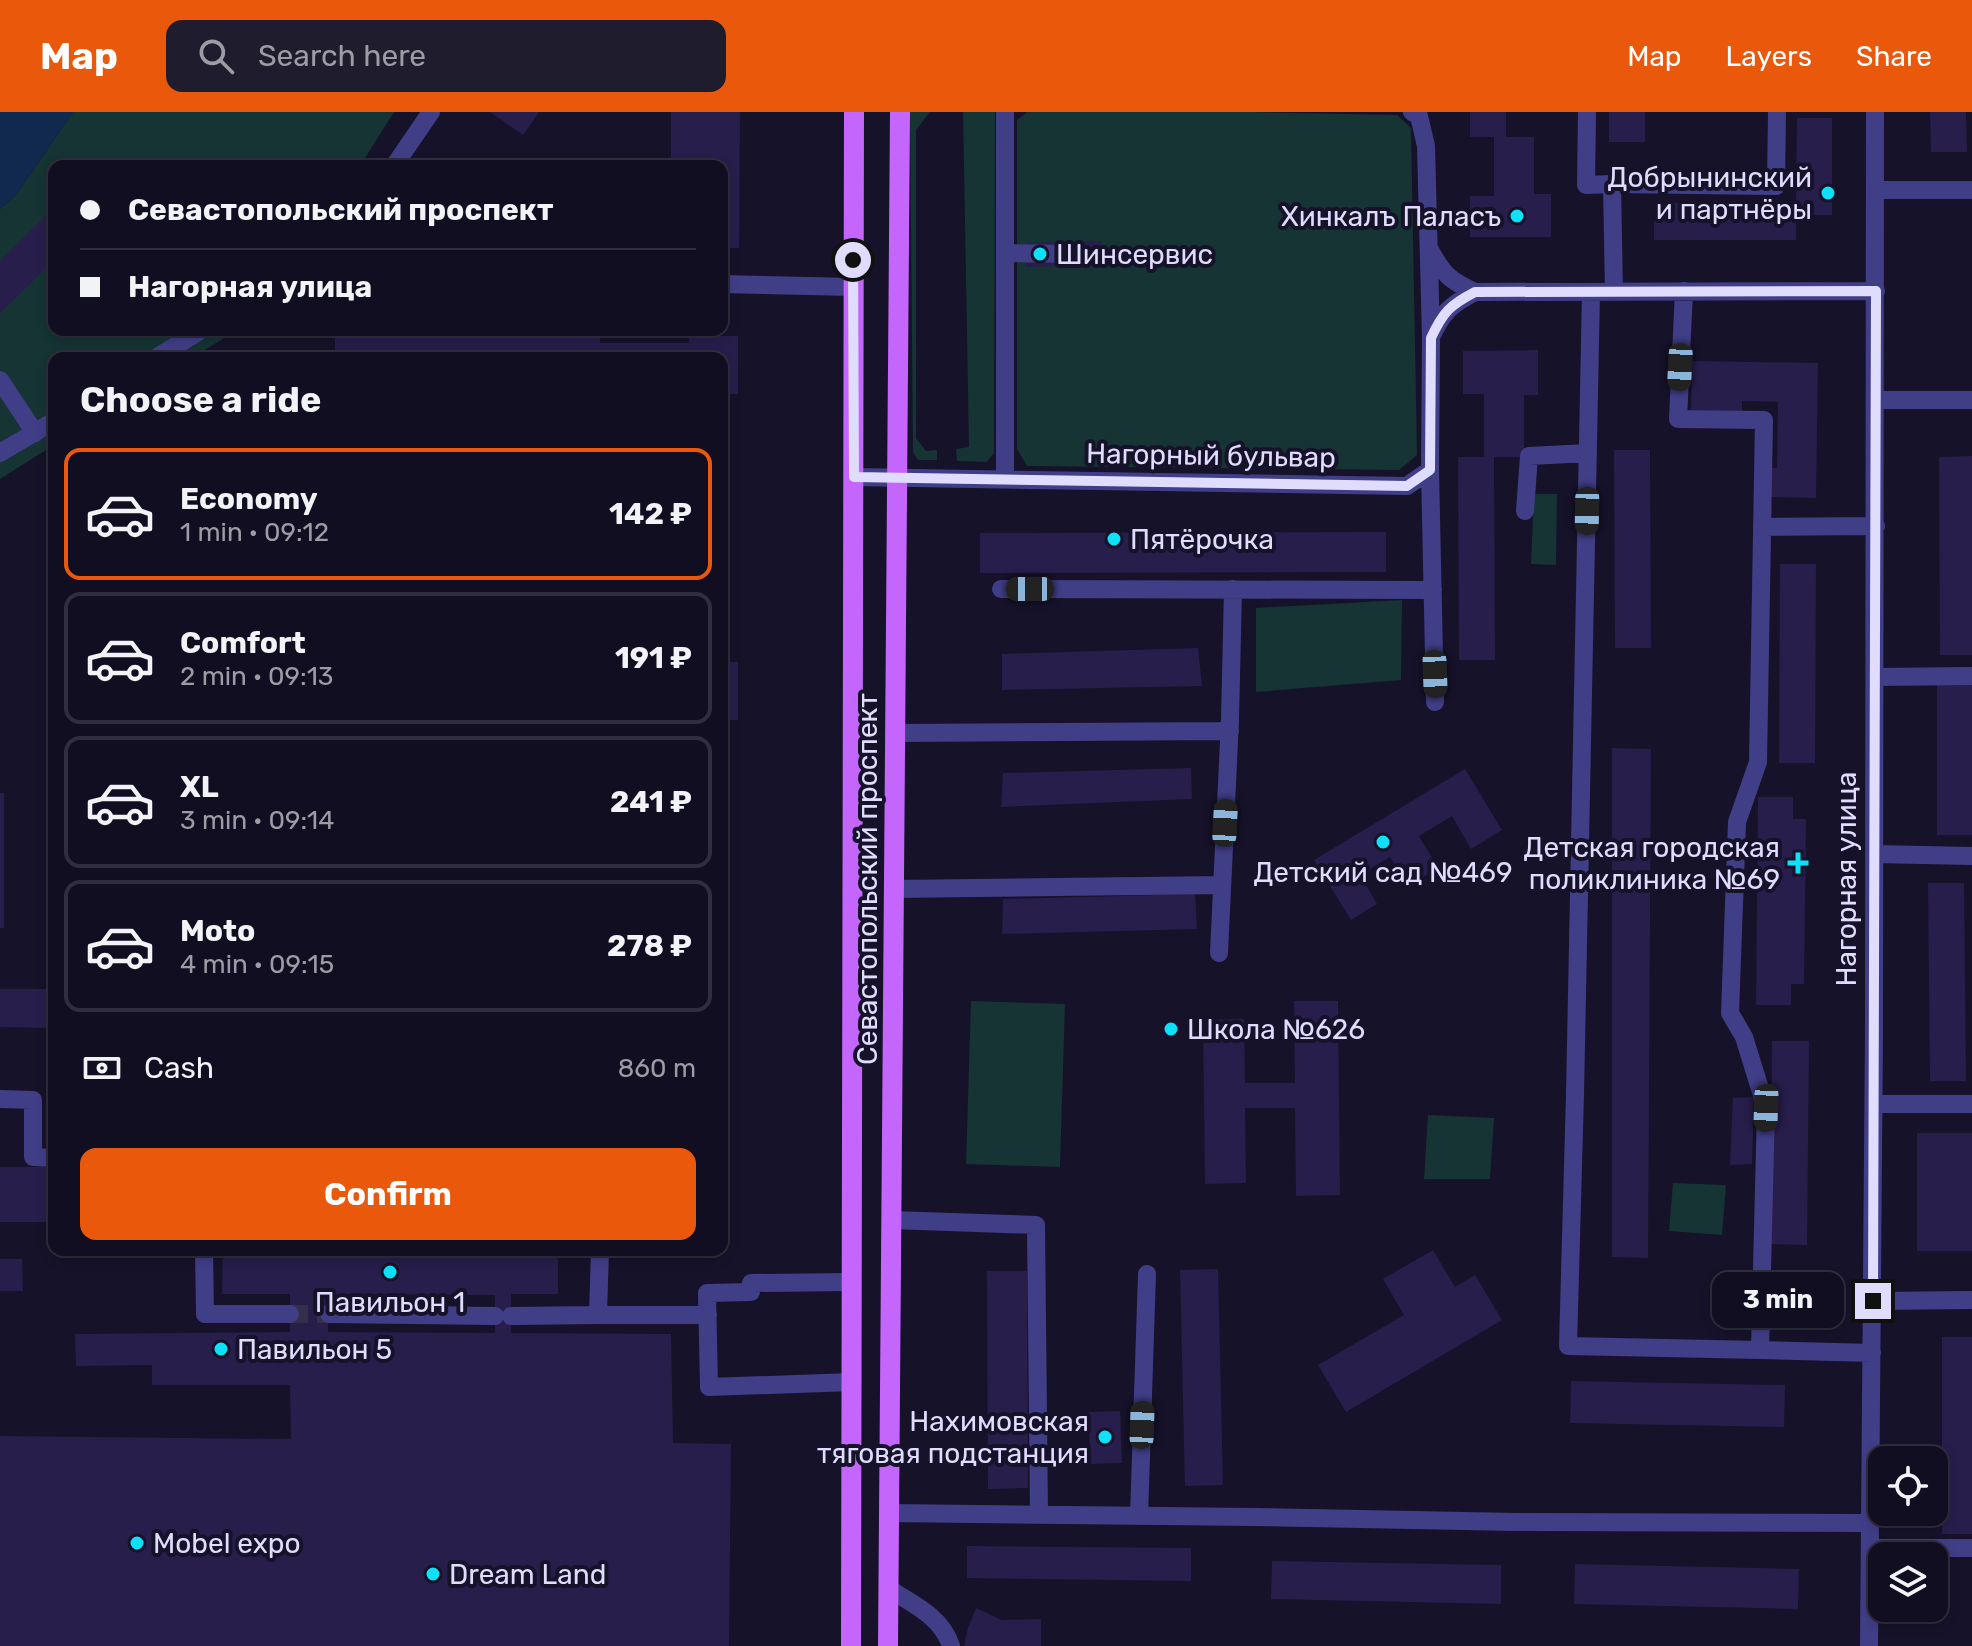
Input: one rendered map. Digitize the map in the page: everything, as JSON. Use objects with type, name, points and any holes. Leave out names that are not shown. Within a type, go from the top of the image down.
[{"type":"main road","name":"Севастопольский проспект","points":[[851,1646],[854,112]]},
{"type":"main road","name":"Севастопольский проспект","points":[[888,1646],[900,112]]},
{"type":"street","points":[[398,160],[431,112]]},
{"type":"street","points":[[1005,112],[1005,479]]},
{"type":"street","points":[[1587,112],[1586,185],[1776,186],[1777,112]]},
{"type":"street","name":"Нагорная улица","points":[[1871,1446],[1875,112]]},
{"type":"street","points":[[1417,113],[1426,146],[1435,702]]},
{"type":"street","points":[[1612,184],[1614,292]]},
{"type":"street","points":[[1875,190],[1972,190]]},
{"type":"street","points":[[1428,248],[1439,267],[1455,283],[1475,292],[1876,291]]},
{"type":"street","points":[[1005,253],[1079,254]]},
{"type":"street","points":[[728,284],[853,287]]},
{"type":"street","points":[[1684,291],[1678,419],[1764,420],[1758,762],[1737,822],[1730,1013],[1744,1037],[1766,1108],[1760,1350]]},
{"type":"street","points":[[1431,338],[1440,318],[1456,302],[1475,292]]},
{"type":"street","points":[[1591,292],[1568,1346],[1872,1353]]},
{"type":"street","points":[[166,352],[191,336]]},
{"type":"street","points":[[0,380],[35,433]]},
{"type":"street","points":[[1876,400],[1972,400]]},
{"type":"street","points":[[0,453],[48,425]]},
{"type":"street","points":[[1525,511],[1529,456],[1588,453]]},
{"type":"street","name":"Нагорный бульвар","points":[[854,477],[1407,486],[1430,470]]},
{"type":"street","points":[[1762,527],[1876,526]]},
{"type":"street","points":[[1001,589],[1433,590]]},
{"type":"street","points":[[1219,953],[1230,731],[1233,589]]},
{"type":"street","points":[[1875,677],[1972,676]]},
{"type":"street","points":[[895,733],[1230,731]]},
{"type":"street","points":[[1874,854],[1972,856]]},
{"type":"street","points":[[894,889],[1222,885]]},
{"type":"street","points":[[0,1099],[33,1100],[33,1157],[48,1158]]},
{"type":"street","points":[[1874,1104],[1972,1104]]},
{"type":"street","points":[[892,1220],[1036,1225],[1039,1514]]},
{"type":"street","points":[[204,1256],[205,1314],[290,1314]]},
{"type":"street","points":[[598,1315],[600,1256]]},
{"type":"street","points":[[1139,1516],[1147,1274]]},
{"type":"street","points":[[852,1282],[751,1287],[707,1293],[709,1387],[852,1382]]},
{"type":"street","points":[[1873,1301],[1972,1300]]},
{"type":"street","points":[[329,1314],[708,1315]]},
{"type":"street","points":[[890,1513],[1516,1522],[1868,1523]]},
{"type":"street","points":[[1948,1548],[1972,1548]]},
{"type":"street","points":[[889,1589],[928,1613],[942,1627],[951,1646]]},
{"type":"street","name":"Нагорная улица","points":[[1869,1622],[1869,1646]]},
{"type":"green space","points":[[73,112],[394,112],[364,160],[48,160],[48,336],[227,336],[202,352],[48,352],[48,449],[0,479],[0,209],[16,195]]},
{"type":"green space","points":[[910,112],[930,112],[916,130],[916,438],[926,451],[937,450],[937,460],[918,460],[913,452]]},
{"type":"green space","points":[[963,112],[995,112],[994,453],[987,462],[957,461],[956,449],[969,447]]},
{"type":"green space","points":[[1027,112],[1397,115],[1411,128],[1417,455],[1399,470],[1027,466],[1017,449],[1017,120]]},
{"type":"green space","points":[[1534,494],[1557,494],[1556,565],[1531,564]]},
{"type":"green space","points":[[1402,600],[1401,680],[1256,692],[1256,608]]},
{"type":"green space","points":[[971,1001],[1065,1004],[1060,1167],[966,1164]]},
{"type":"green space","points":[[1428,1115],[1494,1118],[1490,1179],[1424,1179]]},
{"type":"green space","points":[[1673,1183],[1726,1185],[1722,1235],[1669,1231]]},
{"type":"water","points":[[0,112],[73,112],[16,195],[0,209]]},
{"type":"building","points":[[490,112],[539,112],[523,135]]},
{"type":"building","points":[[671,112],[740,112],[739,248],[728,248],[728,160],[671,160]]},
{"type":"building","points":[[1470,112],[1506,112],[1506,137],[1534,137],[1534,194],[1551,194],[1551,237],[1470,237],[1470,196],[1494,196],[1494,137],[1470,137]]},
{"type":"building","points":[[1609,112],[1645,112],[1645,142],[1609,142]]},
{"type":"building","points":[[1930,112],[1966,112],[1967,152],[1931,152]]},
{"type":"building","points":[[1797,118],[1832,118],[1832,215],[1796,215],[1796,240],[1654,240],[1654,203],[1796,203]]},
{"type":"building","points":[[47,214],[48,266],[0,313],[0,261]]},
{"type":"building","points":[[1102,241],[1102,265],[1025,267],[1025,243]]},
{"type":"building","points":[[335,336],[600,336],[600,343],[689,343],[689,336],[738,336],[738,394],[729,394],[729,662],[738,662],[738,720],[728,720],[728,352],[335,352]]},
{"type":"building","points":[[1538,350],[1538,395],[1524,395],[1524,457],[1494,457],[1495,660],[1459,660],[1458,457],[1484,457],[1484,394],[1463,394],[1463,351]]},
{"type":"building","points":[[1692,361],[1818,363],[1816,498],[1768,497],[1768,468],[1777,468],[1778,402],[1742,401],[1742,411],[1691,410]]},
{"type":"building","points":[[1614,450],[1650,450],[1651,648],[1615,648]]},
{"type":"building","points":[[1972,456],[1972,655],[1940,655],[1939,457]]},
{"type":"building","points":[[1386,532],[1386,572],[980,573],[980,533]]},
{"type":"building","points":[[1780,564],[1816,564],[1815,763],[1779,763]]},
{"type":"building","points":[[1198,648],[1202,686],[1002,690],[1002,654]]},
{"type":"building","points":[[1937,685],[1972,685],[1972,835],[1937,835]]},
{"type":"building","points":[[1612,748],[1651,749],[1648,1258],[1612,1257]]},
{"type":"building","points":[[1191,768],[1192,799],[1001,807],[1003,773]]},
{"type":"building","name":"Детский сад №469","points":[[1465,769],[1502,830],[1471,849],[1452,816],[1419,836],[1438,868],[1408,886],[1390,857],[1360,875],[1377,904],[1351,920],[1314,860]]},
{"type":"building","points":[[0,793],[4,793],[4,928],[0,928]]},
{"type":"building","points":[[1758,797],[1793,797],[1793,819],[1806,819],[1804,984],[1791,984],[1791,1005],[1756,1005]]},
{"type":"building","points":[[728,810],[730,810],[728,895]]},
{"type":"building","points":[[1928,883],[1964,883],[1966,1081],[1930,1081]]},
{"type":"building","points":[[1195,894],[1197,929],[1002,934],[1003,899]]},
{"type":"building","points":[[0,989],[48,989],[48,1028],[0,1027]]},
{"type":"building","points":[[1294,1001],[1338,1001],[1340,1195],[1296,1196],[1295,1108],[1245,1108],[1246,1183],[1205,1184],[1203,1020],[1244,1019],[1245,1083],[1295,1083]]},
{"type":"building","points":[[1772,1041],[1809,1041],[1807,1245],[1770,1244]]},
{"type":"building","points":[[1754,1097],[1752,1164],[1730,1165],[1733,1098]]},
{"type":"building","points":[[1917,1133],[1972,1133],[1972,1251],[1917,1251]]},
{"type":"building","points":[[0,1167],[48,1167],[48,1222],[0,1222]]},
{"type":"building","points":[[1433,1250],[1455,1287],[1475,1275],[1502,1320],[1346,1412],[1318,1365],[1404,1315],[1383,1279]]},
{"type":"building","points":[[223,1256],[558,1256],[558,1294],[511,1294],[511,1333],[671,1334],[673,1443],[731,1444],[729,1646],[0,1646],[0,1436],[291,1439],[290,1385],[152,1385],[152,1365],[76,1366],[75,1334],[290,1332],[290,1294],[222,1294]],"holes":[[[329,1294],[495,1295],[495,1333],[328,1332]]]},
{"type":"building","points":[[0,1259],[22,1259],[23,1291],[0,1291]]},
{"type":"building","points":[[1218,1269],[1223,1485],[1185,1486],[1180,1270]]},
{"type":"building","points":[[987,1271],[1027,1271],[1028,1488],[988,1489]]},
{"type":"building","points":[[1942,1337],[1972,1337],[1972,1534],[1942,1534],[1942,1526],[1948,1526],[1948,1446],[1942,1446]]},
{"type":"building","points":[[1571,1381],[1785,1385],[1784,1427],[1570,1423]]},
{"type":"building","name":"Нахимовская тяговая подстанция","points":[[1120,1411],[1122,1463],[1090,1464],[1089,1412]]},
{"type":"building","points":[[967,1546],[1191,1548],[1191,1581],[967,1578]]},
{"type":"building","points":[[1272,1561],[1501,1565],[1501,1604],[1271,1599]]},
{"type":"building","points":[[1575,1564],[1799,1569],[1798,1609],[1574,1604]]},
{"type":"building","points":[[976,1608],[1002,1620],[1041,1619],[1041,1646],[964,1646]]},
{"type":"tunnel","points":[[290,1314],[329,1314]]},
{"type":"place","name":"Добрынинский и партнёры","points":[[1828,193]]},
{"type":"place","name":"Хинкалъ Паласъ","points":[[1517,216]]},
{"type":"place","name":"Шинсервис","points":[[1040,254]]},
{"type":"place","name":"Пятёрочка","points":[[1114,539]]},
{"type":"place","name":"Детский сад №469","points":[[1383,842]]},
{"type":"place","name":"Детская городская поликлиника №69","points":[[1798,863]]},
{"type":"place","name":"Школа №626","points":[[1171,1029]]},
{"type":"place","name":"Павильон 1","points":[[390,1272]]},
{"type":"place","name":"Павильон 5","points":[[221,1349]]},
{"type":"place","name":"Нахимовская тяговая подстанция","points":[[1105,1437]]},
{"type":"place","name":"Mobel expo","points":[[137,1543]]},
{"type":"place","name":"Dream Land","points":[[433,1574]]},
{"type":"route","points":[[853,260],[854,477],[1407,486],[1430,470],[1431,338],[1440,318],[1456,302],[1475,292],[1876,291],[1873,1301]]}]
